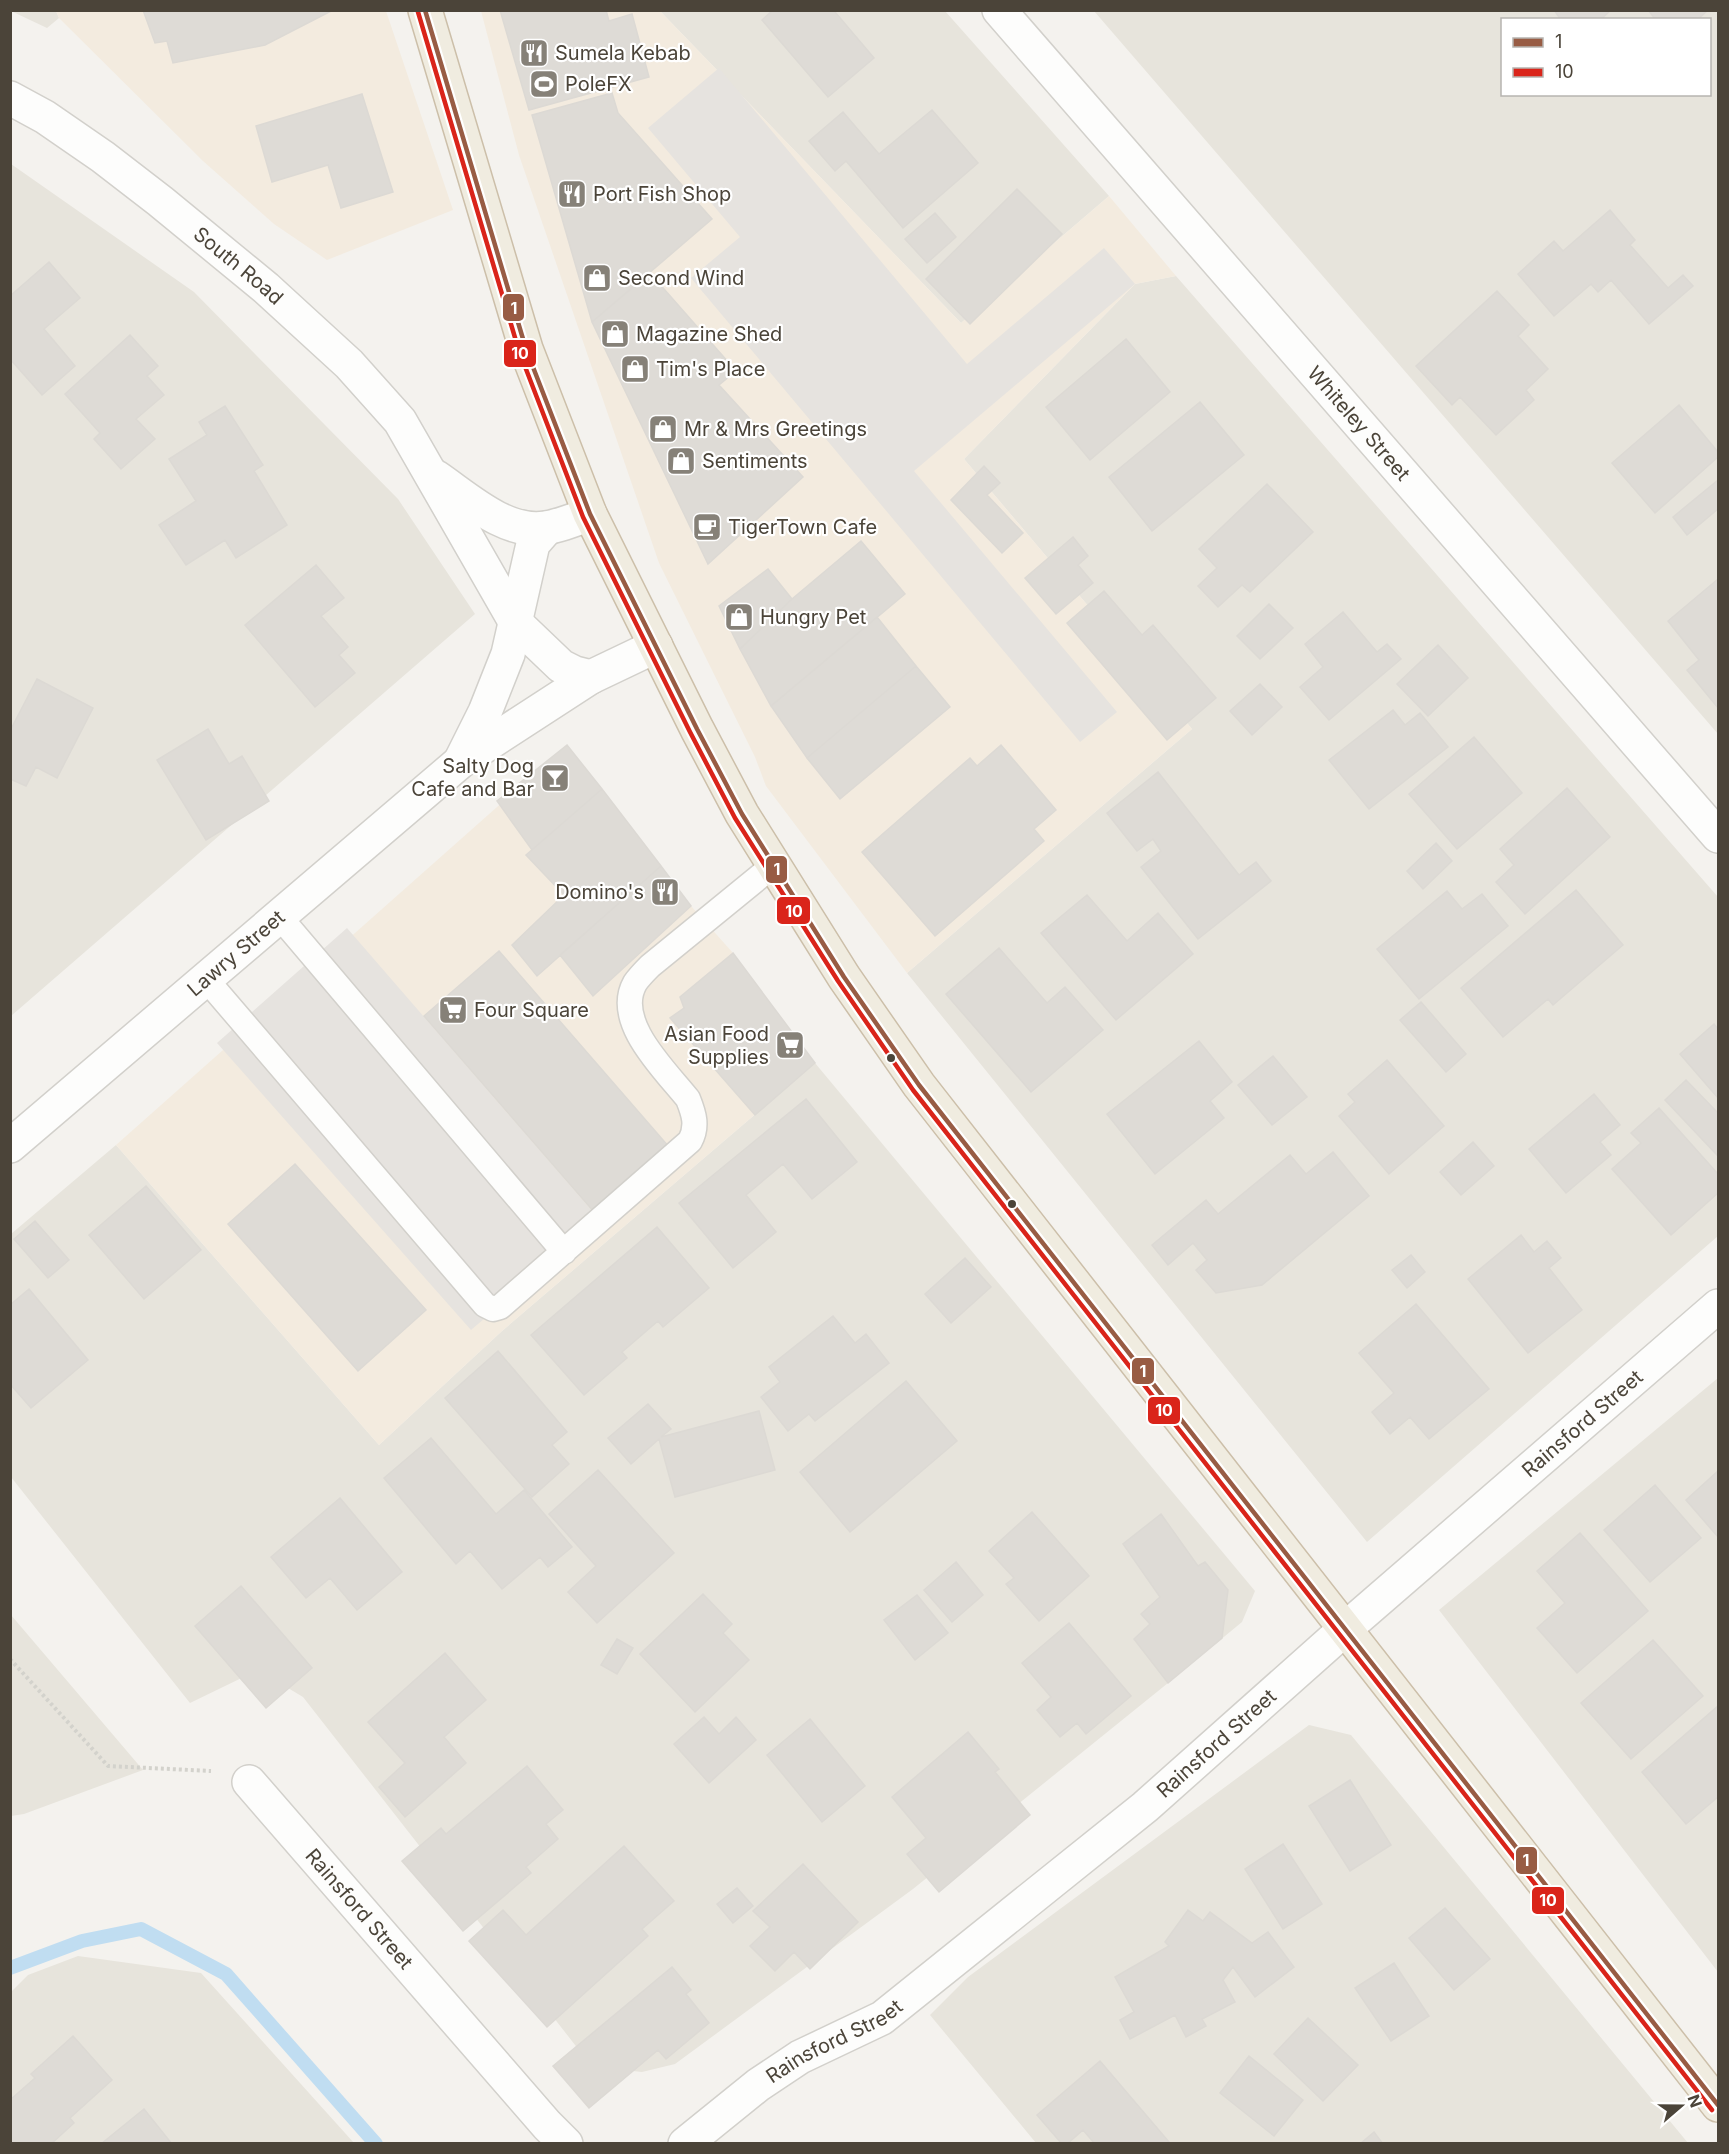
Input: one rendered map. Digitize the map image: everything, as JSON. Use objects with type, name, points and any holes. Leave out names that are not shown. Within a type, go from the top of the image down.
[{"type":"highway","points":[[425,10],[526,349],[590,514],[732,795],[844,977],[919,1085],[1719,2105]]},
{"type":"street","name":"Whiteley Street","points":[[999,10],[1719,836]]},
{"type":"street","name":"South Road","points":[[10,98],[45,117],[104,157],[266,288],[349,364],[400,421],[516,623],[561,666],[591,677]]},
{"type":"street","name":"South Road","points":[[430,473],[502,520],[533,529],[547,528]]},
{"type":"street","points":[[547,528],[590,514]]},
{"type":"street","name":"Lawry Street","points":[[460,762],[485,712],[508,654],[533,544],[547,528]]},
{"type":"street","name":"Lawry Street","points":[[10,1146],[460,762],[591,677],[656,646]]},
{"type":"street","name":"Rainsford Street","points":[[685,2144],[758,2085],[800,2057],[882,2018],[1145,1807],[1346,1629],[1719,1306]]},
{"type":"street","name":"Rainsford Street","points":[[249,1782],[547,2126],[566,2144]]},
{"type":"lane","points":[[205,978],[486,1305],[494,1309],[507,1304],[690,1141],[694,1133],[695,1122],[688,1099],[645,1047],[632,1022],[631,993],[635,982],[650,966],[775,864]]},
{"type":"lane","points":[[279,916],[564,1252]]},
{"type":"path","points":[[10,1659],[108,1766],[215,1771],[249,1782]]},
{"type":"shaded area","points":[[11,11],[56,11],[59,18],[47,28]]},
{"type":"shaded area","points":[[56,11],[386,11],[453,210],[327,260],[274,224],[203,161],[59,18]]},
{"type":"shaded area","points":[[481,11],[660,11],[961,323],[1109,196],[1176,276],[1135,284],[964,459],[1192,729],[907,973],[766,786],[755,757],[659,563],[519,155]]},
{"type":"shaded area","points":[[660,11],[945,11],[1109,196],[961,323]]},
{"type":"shaded area","points":[[1094,11],[1718,11],[1718,734]]},
{"type":"shaded area","points":[[719,68],[967,364],[1104,248],[1135,284],[914,471],[1117,712],[1080,742],[691,278],[740,237],[648,128]]},
{"type":"shaded area","points":[[11,164],[194,292],[398,499],[475,614],[11,1016]]},
{"type":"shaded area","points":[[1176,276],[1718,897],[1718,1236],[1367,1542],[907,973],[1192,729],[964,459],[1135,284]]},
{"type":"shaded area","points":[[567,745],[691,906],[733,953],[815,1063],[502,1331],[379,1445],[116,1145]]},
{"type":"shaded area","points":[[347,928],[600,1220],[471,1330],[217,1043]]},
{"type":"shaded area","points":[[815,1063],[1255,1591],[1242,1622],[1168,1683],[913,1889],[675,2064],[642,2072],[597,2067],[586,2059],[303,1697],[258,1670],[190,1703],[11,1477],[11,1234],[116,1145],[379,1445],[502,1331]]},
{"type":"shaded area","points":[[1718,1378],[1718,1972],[1439,1610]]},
{"type":"shaded area","points":[[11,1615],[143,1770],[24,1814],[11,1816]]},
{"type":"shaded area","points":[[1309,1725],[1351,1735],[1688,2143],[1036,2143],[930,2015],[968,1977]]},
{"type":"shaded area","points":[[78,1956],[201,1973],[354,2143],[11,2144],[11,1992],[28,1975]]},
{"type":"building","points":[[143,10],[333,10],[265,45],[173,63],[167,41],[155,43]]},
{"type":"building","points":[[500,10],[606,10],[609,21],[632,14],[649,77],[529,110]]},
{"type":"building","points":[[773,10],[836,10],[835,12],[874,58],[828,97],[762,20]]},
{"type":"building","points":[[1554,10],[1611,10],[1602,18],[1560,18]]},
{"type":"building","points":[[1648,10],[1708,10],[1699,18],[1654,18]]},
{"type":"building","points":[[612,93],[618,113],[712,219],[592,322],[532,115]]},
{"type":"building","points":[[362,94],[393,192],[341,208],[328,165],[272,182],[256,126]]},
{"type":"building","points":[[932,110],[978,163],[903,228],[846,161],[835,171],[809,141],[843,112],[879,154]]},
{"type":"building","points":[[1017,189],[1062,234],[970,324],[926,279]]},
{"type":"building","points":[[1610,210],[1635,240],[1630,245],[1668,288],[1683,275],[1693,286],[1649,324],[1611,280],[1598,292],[1591,284],[1554,316],[1518,274],[1554,241],[1563,251]]},
{"type":"building","points":[[935,213],[956,237],[927,263],[905,239]]},
{"type":"building","points":[[49,262],[80,298],[44,329],[75,366],[42,395],[10,359],[10,296]]},
{"type":"building","points":[[650,273],[736,371],[719,385],[803,477],[708,564],[592,322]]},
{"type":"building","points":[[1497,291],[1529,325],[1518,336],[1548,369],[1526,390],[1534,400],[1496,435],[1460,397],[1452,405],[1416,366]]},
{"type":"building","points":[[130,335],[158,366],[147,376],[164,395],[136,419],[155,439],[121,469],[94,439],[100,433],[65,394]]},
{"type":"building","points":[[1126,339],[1170,392],[1090,460],[1046,407]]},
{"type":"building","points":[[1200,402],[1244,455],[1152,531],[1109,477]]},
{"type":"building","points":[[1679,405],[1718,452],[1718,457],[1655,513],[1612,463]]},
{"type":"building","points":[[225,406],[263,465],[254,471],[287,525],[236,558],[225,540],[186,565],[159,525],[196,501],[169,459],[207,435],[199,422]]},
{"type":"building","points":[[984,466],[1000,483],[987,495],[1023,533],[1002,553],[951,500]]},
{"type":"building","points":[[1718,480],[1718,509],[1687,535],[1673,517]]},
{"type":"building","points":[[1267,484],[1313,532],[1250,592],[1242,585],[1218,607],[1198,586],[1217,568],[1199,549]]},
{"type":"building","points":[[1073,537],[1088,556],[1078,565],[1093,583],[1056,614],[1025,578]]},
{"type":"building","points":[[861,541],[905,594],[771,706],[740,649],[792,599]]},
{"type":"building","points":[[316,565],[344,598],[321,616],[348,647],[339,655],[355,673],[315,707],[245,625]]},
{"type":"building","points":[[768,569],[792,599],[740,649],[719,606]]},
{"type":"building","points":[[1718,579],[1718,708],[1687,670],[1699,660],[1668,621]]},
{"type":"building","points":[[1104,591],[1142,635],[1153,625],[1216,698],[1167,740],[1067,623]]},
{"type":"building","points":[[1269,604],[1293,628],[1260,659],[1237,636]]},
{"type":"building","points":[[1343,612],[1377,652],[1387,644],[1401,659],[1329,720],[1300,687],[1323,667],[1305,644]]},
{"type":"building","points":[[877,617],[916,666],[807,758],[771,706]]},
{"type":"building","points":[[1438,645],[1468,678],[1428,716],[1397,684]]},
{"type":"building","points":[[916,666],[950,707],[840,799],[807,758]]},
{"type":"building","points":[[37,679],[93,708],[57,778],[36,767],[26,786],[10,779],[10,731]]},
{"type":"building","points":[[1260,684],[1282,707],[1252,735],[1230,711]]},
{"type":"building","points":[[1393,710],[1405,725],[1420,713],[1448,747],[1369,809],[1329,760]]},
{"type":"building","points":[[208,729],[229,764],[242,756],[269,801],[206,840],[157,760]]},
{"type":"building","points":[[1474,737],[1522,793],[1457,849],[1409,794]]},
{"type":"building","points":[[567,745],[602,789],[532,850],[497,801]]},
{"type":"building","points":[[1001,745],[1056,810],[1034,829],[1044,841],[935,936],[862,852],[970,758],[977,766]]},
{"type":"building","points":[[1158,772],[1239,875],[1256,862],[1271,881],[1198,939],[1141,867],[1161,851],[1153,839],[1137,851],[1107,813]]},
{"type":"building","points":[[1567,788],[1610,837],[1525,914],[1496,882],[1514,865],[1500,849]]},
{"type":"building","points":[[602,789],[661,866],[537,976],[512,945],[564,895],[526,855]]},
{"type":"building","points":[[1436,843],[1452,861],[1423,889],[1407,871]]},
{"type":"building","points":[[661,866],[691,906],[593,996],[560,955]]},
{"type":"building","points":[[1576,890],[1623,945],[1553,1005],[1548,999],[1503,1037],[1461,988]]},
{"type":"building","points":[[1447,891],[1462,909],[1482,894],[1508,926],[1419,999],[1377,949]]},
{"type":"building","points":[[1087,895],[1127,941],[1158,913],[1193,954],[1116,1020],[1041,933]]},
{"type":"building","points":[[999,948],[1047,1003],[1065,987],[1103,1030],[1031,1092],[946,994]]},
{"type":"building","points":[[499,951],[669,1147],[594,1212],[424,1016]]},
{"type":"building","points":[[733,953],[815,1063],[755,1115],[670,1018],[684,1008],[680,997]]},
{"type":"building","points":[[1421,1002],[1466,1054],[1446,1072],[1400,1020]]},
{"type":"building","points":[[1714,1024],[1718,1029],[1718,1098],[1680,1054]]},
{"type":"building","points":[[1199,1041],[1232,1082],[1210,1101],[1224,1118],[1155,1174],[1107,1114]]},
{"type":"building","points":[[1273,1056],[1307,1097],[1272,1125],[1238,1085]]},
{"type":"building","points":[[1387,1060],[1444,1126],[1389,1174],[1339,1116],[1355,1102],[1348,1094]]},
{"type":"building","points":[[1686,1080],[1718,1113],[1718,1156],[1665,1100]]},
{"type":"building","points":[[1594,1094],[1620,1125],[1600,1142],[1611,1155],[1566,1193],[1529,1149]]},
{"type":"building","points":[[806,1099],[857,1162],[812,1199],[783,1164],[746,1195],[776,1232],[733,1268],[679,1203]]},
{"type":"building","points":[[1659,1108],[1718,1174],[1718,1193],[1671,1235],[1612,1169],[1641,1143],[1631,1133]]},
{"type":"building","points":[[1473,1142],[1494,1166],[1461,1195],[1440,1172]]},
{"type":"building","points":[[1333,1152],[1369,1196],[1262,1285],[1216,1293],[1196,1270],[1207,1260],[1193,1243],[1168,1265],[1152,1245],[1206,1200],[1218,1214],[1290,1155],[1306,1174]]},
{"type":"building","points":[[295,1164],[426,1310],[358,1371],[228,1224]]},
{"type":"building","points":[[146,1186],[201,1250],[144,1299],[89,1235]]},
{"type":"building","points":[[35,1221],[69,1260],[48,1278],[14,1239]]},
{"type":"building","points":[[657,1227],[709,1288],[663,1327],[658,1321],[622,1352],[627,1358],[584,1395],[531,1335]]},
{"type":"building","points":[[1521,1235],[1534,1252],[1547,1241],[1561,1258],[1549,1268],[1582,1310],[1528,1353],[1468,1279]]},
{"type":"building","points":[[1411,1255],[1425,1272],[1407,1288],[1392,1270]]},
{"type":"building","points":[[965,1258],[991,1287],[951,1323],[925,1294]]},
{"type":"building","points":[[29,1289],[88,1360],[31,1408],[10,1384],[10,1305]]},
{"type":"building","points":[[1416,1304],[1489,1389],[1429,1439],[1410,1417],[1390,1434],[1372,1412],[1394,1393],[1359,1353]]},
{"type":"building","points":[[833,1316],[855,1343],[866,1334],[889,1363],[815,1421],[809,1414],[788,1431],[761,1397],[780,1382],[769,1367]]},
{"type":"building","points":[[498,1351],[567,1432],[552,1445],[569,1464],[532,1497],[445,1398]]},
{"type":"building","points":[[906,1381],[957,1441],[850,1532],[800,1472]]},
{"type":"building","points":[[648,1404],[671,1429],[661,1437],[759,1411],[775,1470],[675,1497],[659,1439],[631,1464],[608,1438]]},
{"type":"building","points":[[431,1438],[496,1514],[524,1490],[572,1547],[548,1567],[540,1557],[502,1589],[470,1551],[456,1564],[384,1478]]},
{"type":"building","points":[[598,1470],[674,1553],[597,1623],[568,1592],[596,1566],[549,1514]]},
{"type":"building","points":[[1718,1471],[1718,1537],[1686,1500]]},
{"type":"building","points":[[1655,1485],[1701,1538],[1650,1582],[1604,1530]]},
{"type":"building","points":[[340,1498],[402,1572],[357,1610],[330,1578],[306,1598],[271,1557]]},
{"type":"building","points":[[1032,1512],[1089,1576],[1039,1621],[1006,1584],[1014,1578],[989,1551]]},
{"type":"building","points":[[1161,1514],[1198,1566],[1205,1562],[1228,1590],[1222,1638],[1168,1683],[1134,1639],[1150,1624],[1141,1614],[1160,1597],[1123,1544]]},
{"type":"building","points":[[1580,1533],[1648,1611],[1577,1673],[1537,1628],[1565,1603],[1537,1571]]},
{"type":"building","points":[[956,1562],[983,1595],[952,1622],[924,1590]]},
{"type":"building","points":[[241,1586],[312,1668],[266,1708],[195,1626]]},
{"type":"building","points":[[703,1594],[732,1624],[723,1633],[749,1660],[695,1712],[640,1654]]},
{"type":"building","points":[[917,1595],[948,1633],[915,1660],[884,1620]]},
{"type":"building","points":[[1069,1623],[1131,1696],[1086,1734],[1077,1723],[1060,1737],[1037,1710],[1051,1697],[1022,1663]]},
{"type":"building","points":[[617,1639],[633,1648],[617,1674],[601,1665]]},
{"type":"building","points":[[1653,1640],[1703,1696],[1631,1759],[1581,1703]]},
{"type":"building","points":[[445,1653],[486,1700],[444,1737],[466,1763],[405,1817],[379,1787],[405,1763],[368,1722]]},
{"type":"building","points":[[1718,1706],[1718,1797],[1686,1824],[1642,1772]]},
{"type":"building","points":[[704,1717],[719,1734],[736,1717],[756,1740],[709,1783],[674,1744]]},
{"type":"building","points":[[810,1719],[865,1786],[822,1822],[767,1755]]},
{"type":"building","points":[[968,1732],[999,1769],[995,1772],[1030,1815],[939,1892],[907,1854],[926,1838],[892,1797]]},
{"type":"building","points":[[527,1766],[563,1810],[546,1824],[558,1839],[526,1867],[531,1873],[463,1931],[402,1861],[441,1828],[446,1834]]},
{"type":"building","points":[[1350,1780],[1391,1845],[1350,1871],[1309,1806]]},
{"type":"building","points":[[1283,1844],[1322,1904],[1283,1929],[1245,1869]]},
{"type":"building","points":[[624,1846],[674,1901],[642,1929],[648,1936],[547,2027],[469,1941],[503,1910],[526,1935]]},
{"type":"building","points":[[803,1864],[858,1922],[810,1969],[794,1952],[775,1971],[750,1946],[770,1927],[753,1911]]},
{"type":"building","points":[[737,1888],[753,1906],[733,1923],[717,1904]]},
{"type":"building","points":[[1445,1908],[1490,1959],[1454,1990],[1409,1938]]},
{"type":"building","points":[[1188,1910],[1203,1921],[1210,1912],[1252,1943],[1268,1932],[1294,1967],[1255,1997],[1233,1967],[1223,1980],[1235,2002],[1202,2019],[1206,2026],[1186,2037],[1175,2015],[1130,2039],[1120,2020],[1134,2012],[1115,1977],[1169,1946],[1165,1942]]},
{"type":"building","points":[[1394,1963],[1429,2016],[1391,2041],[1355,1988]]},
{"type":"building","points":[[672,1967],[691,1990],[686,1994],[709,2023],[666,2059],[658,2050],[589,2108],[553,2066]]},
{"type":"building","points":[[1308,2018],[1358,2065],[1323,2101],[1274,2054]]},
{"type":"building","points":[[73,2036],[112,2080],[70,2118],[74,2123],[51,2144],[10,2144],[10,2100],[35,2078],[31,2074]]},
{"type":"building","points":[[1249,2056],[1303,2100],[1274,2136],[1220,2093]]},
{"type":"building","points":[[1100,2061],[1169,2142],[1167,2144],[1095,2144],[1083,2130],[1067,2144],[1062,2144],[1037,2115]]},
{"type":"building","points":[[144,2109],[172,2144],[101,2144]]},
{"type":"building","points":[[1374,2132],[1383,2144],[1360,2144]]},
{"type":"waterway","points":[[10,1968],[82,1941],[141,1929],[226,1974],[376,2144]]},
{"type":"transit line","name":"1","points":[[425,10],[526,349],[590,514],[742,814],[844,977],[919,1085],[1718,2105]]},
{"type":"transit line","name":"10","points":[[418,12],[519,351],[583,517],[735,818],[838,981],[913,1090],[1712,2110]]},
{"type":"place","name":"Sumela Kebab","points":[[534,53]]},
{"type":"place","name":"PoleFX","points":[[544,84]]},
{"type":"place","name":"Port Fish Shop","points":[[572,194]]},
{"type":"place","name":"Second Wind","points":[[597,278]]},
{"type":"place","name":"Magazine Shed","points":[[615,334]]},
{"type":"place","name":"Tim's Place","points":[[635,369]]},
{"type":"place","name":"Mr & Mrs Greetings","points":[[663,429]]},
{"type":"place","name":"Sentiments","points":[[681,461]]},
{"type":"place","name":"TigerTown Cafe","points":[[707,527]]},
{"type":"place","name":"Hungry Pet","points":[[739,617]]},
{"type":"place","name":"Salty Dog Cafe and Bar","points":[[555,778]]},
{"type":"place","name":"Domino's","points":[[665,892]]},
{"type":"place","name":"Four Square","points":[[453,1010]]},
{"type":"place","name":"Asian Food Supplies","points":[[790,1045]]}]
